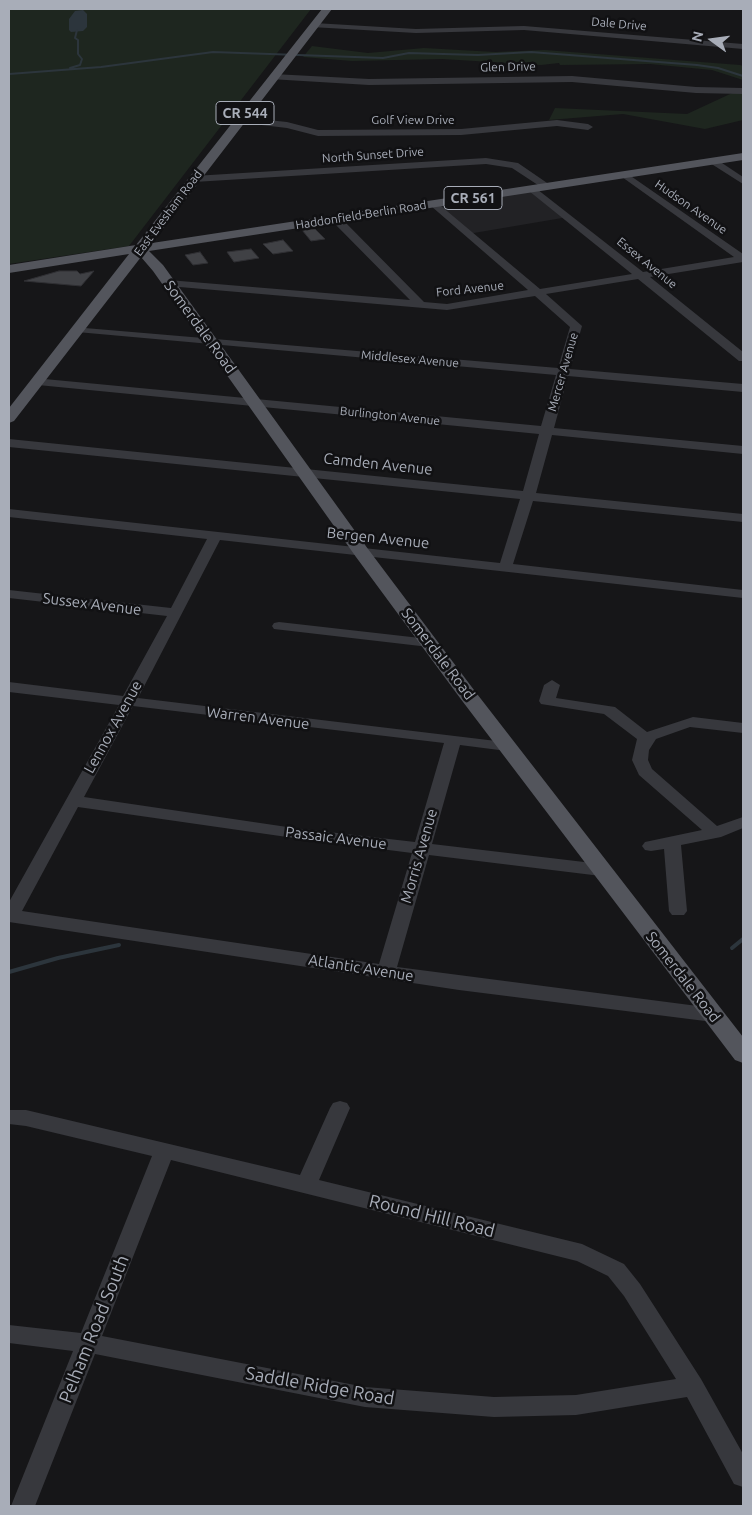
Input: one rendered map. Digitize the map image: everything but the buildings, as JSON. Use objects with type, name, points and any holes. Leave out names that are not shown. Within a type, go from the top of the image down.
[{"type":"main road","name":"East Evesham Road","points":[[9,418],[326,9]]},
{"type":"main road","name":"Haddonfield-Berlin Road","points":[[9,269],[625,176],[743,156]]},
{"type":"main road","points":[[152,234],[163,240],[187,242]]},
{"type":"main road","name":"Somerdale Road","points":[[140,249],[168,283],[304,474],[429,643],[743,1054]]},
{"type":"main road","points":[[86,257],[98,256],[120,262],[121,273]]},
{"type":"street","name":"Dale Drive","points":[[314,25],[416,31],[524,28],[743,46]]},
{"type":"street","name":"Glen Drive","points":[[272,77],[359,82],[572,79],[696,90],[743,90]]},
{"type":"street","name":"Golf View Drive","points":[[239,120],[287,125],[305,131],[323,133],[461,132],[557,123],[588,127]]},
{"type":"street","name":"North Sunset Drive","points":[[194,179],[486,161],[515,165],[548,187]]},
{"type":"street","points":[[713,161],[743,181]]},
{"type":"street","name":"Hudson Avenue","points":[[625,176],[743,259]]},
{"type":"street","name":"Essex Avenue","points":[[533,189],[743,358]]},
{"type":"street","name":"Mercer Avenue","points":[[435,204],[576,326],[528,496],[505,568]]},
{"type":"street","points":[[336,219],[422,306]]},
{"type":"street","name":"Ford Avenue","points":[[168,283],[422,306],[461,306],[743,259]]},
{"type":"street","name":"Middlesex Avenue","points":[[77,329],[209,339],[563,373],[743,388]]},
{"type":"street","name":"Burlington Avenue","points":[[38,381],[743,450]]},
{"type":"street","name":"Camden Avenue","points":[[9,443],[743,518]]},
{"type":"street","name":"Bergen Avenue","points":[[9,513],[743,594]]},
{"type":"street","name":"Lennox Avenue","points":[[9,916],[176,613],[215,537]]},
{"type":"street","name":"Sussex Avenue","points":[[9,594],[176,613]]},
{"type":"street","points":[[279,626],[429,643]]},
{"type":"street","points":[[552,685],[548,701],[609,710],[647,739]]},
{"type":"street","name":"Warren Avenue","points":[[9,687],[507,746]]},
{"type":"street","points":[[715,833],[645,771],[640,760],[641,750],[647,739],[693,722],[743,728]]},
{"type":"street","name":"Morris Avenue","points":[[386,972],[453,740]]},
{"type":"street","name":"Passaic Avenue","points":[[72,801],[601,870]]},
{"type":"street","points":[[651,846],[715,833],[743,822]]},
{"type":"street","points":[[672,842],[678,911]]},
{"type":"street","name":"Atlantic Avenue","points":[[9,916],[386,972],[713,1015]]},
{"type":"street","points":[[306,1185],[340,1108]]},
{"type":"street","name":"Round Hill Road","points":[[9,1117],[26,1118],[306,1185],[582,1253],[604,1263],[616,1270],[632,1290],[693,1386],[743,1476]]},
{"type":"street","name":"Pelham Road South","points":[[23,1506],[164,1151]]},
{"type":"street","name":"Saddle Ridge Road","points":[[9,1334],[88,1343],[365,1397],[494,1407],[576,1405],[693,1386]]},
{"type":"shaded area","points":[[9,9],[311,9],[129,246],[9,264]]},
{"type":"shaded area","points":[[83,10],[87,14],[87,27],[83,31],[71,32],[69,30],[69,19],[75,11]]},
{"type":"shaded area","points":[[312,46],[368,53],[424,48],[495,52],[545,50],[740,65],[743,66],[743,80],[712,70],[650,64],[560,65],[559,63],[541,65],[442,59],[352,61],[303,57]]},
{"type":"shaded area","points":[[743,88],[743,120],[705,129],[623,114],[549,120],[555,108],[687,114]]},
{"type":"shaded area","points":[[533,189],[568,217],[468,234],[435,204]]},
{"type":"waterway","points":[[70,68],[80,65],[82,59],[78,54],[78,40],[75,38],[77,30]]},
{"type":"waterway","points":[[9,74],[101,67],[213,52],[383,58],[409,53],[478,55],[531,52],[697,65],[718,68],[743,76]]},
{"type":"waterway","points":[[732,948],[743,939]]},
{"type":"waterway","points":[[9,972],[58,958],[119,945]]}]
